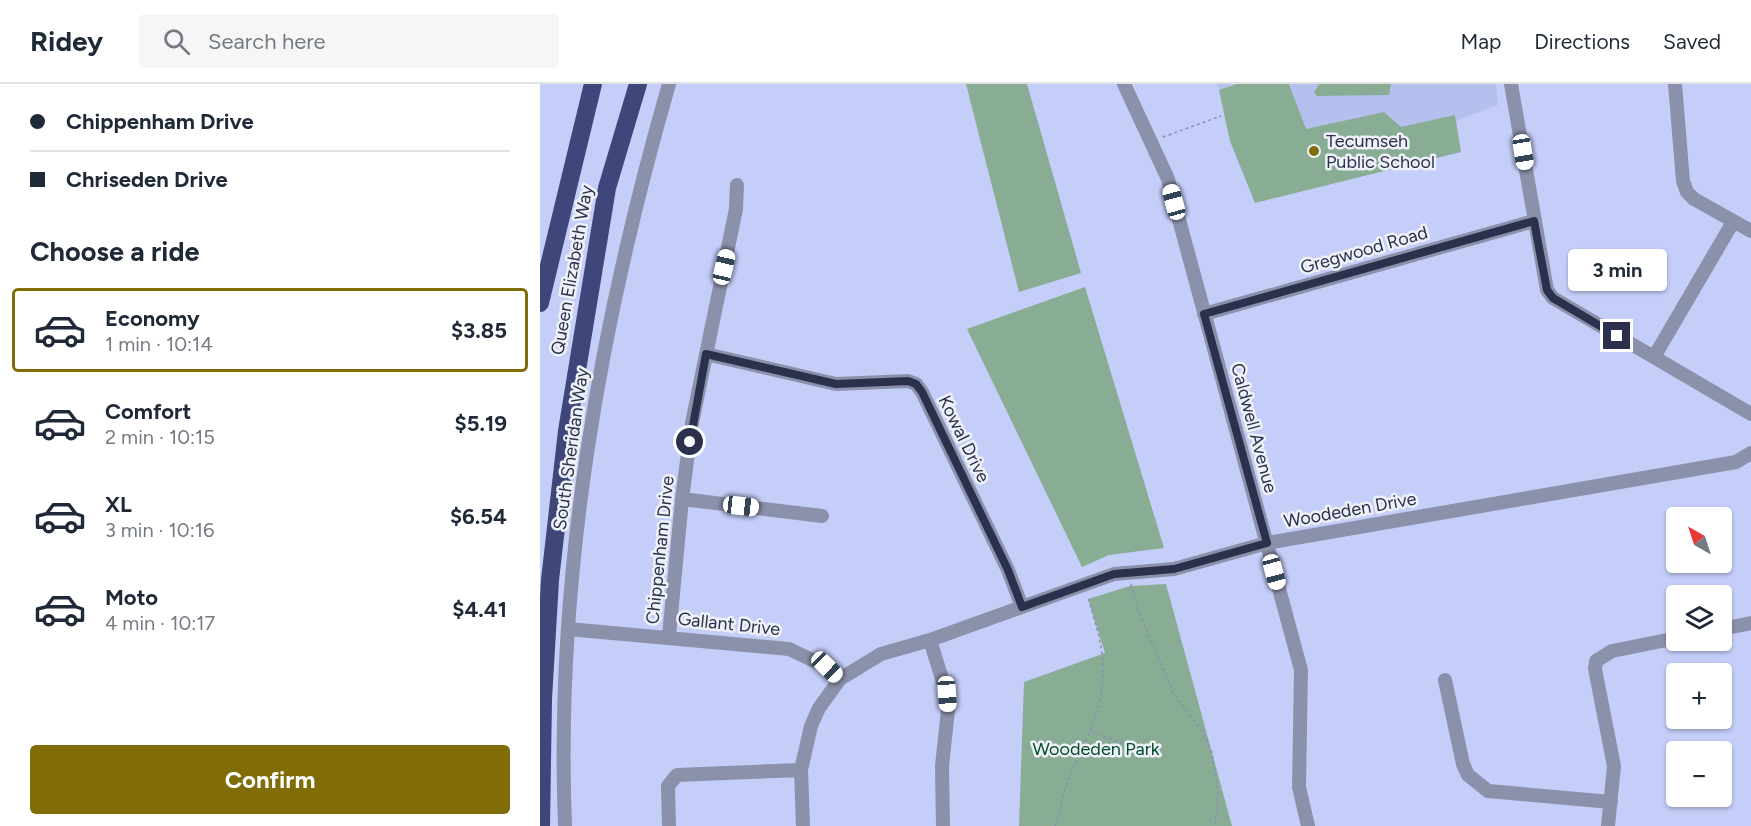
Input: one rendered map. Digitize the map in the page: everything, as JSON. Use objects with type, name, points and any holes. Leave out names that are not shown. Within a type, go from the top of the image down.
[{"type":"highway","name":"Queen Elizabeth Way","points":[[541,826],[543,699],[550,580],[567,431],[607,188],[638,84]]},
{"type":"highway","name":"Queen Elizabeth Way","points":[[540,303],[593,86]]},
{"type":"street","name":"South Sheridan Way","points":[[565,826],[562,720],[568,628],[584,464],[597,385],[638,200],[669,84]]},
{"type":"street","name":"Caldwell Avenue","points":[[1124,84],[1168,179],[1301,670],[1299,788],[1308,826]]},
{"type":"street","points":[[1511,84],[1547,290],[1561,305],[1751,414]]},
{"type":"street","points":[[1675,84],[1683,181],[1687,192],[1694,199],[1751,231]]},
{"type":"street","name":"Chippenham Drive","points":[[669,636],[682,499],[706,354],[736,209],[737,185]]},
{"type":"street","name":"Gregwood Road","points":[[1204,314],[1534,221]]},
{"type":"street","points":[[1654,357],[1733,222]]},
{"type":"street","name":"Kowal Drive","points":[[706,354],[836,384],[902,380],[916,384],[922,392],[1003,559],[1022,607]]},
{"type":"street","name":"Woodeden Drive","points":[[803,826],[801,770],[811,726],[819,708],[840,679],[880,654],[930,640],[1114,574],[1174,569],[1267,543],[1736,462],[1751,453]]},
{"type":"street","points":[[682,499],[822,516]]},
{"type":"street","points":[[1732,627],[1751,623]]},
{"type":"street","name":"Gallant Drive","points":[[568,628],[789,649],[827,667],[840,679]]},
{"type":"street","points":[[930,640],[948,702],[942,766],[943,826]]},
{"type":"street","points":[[1608,826],[1614,766],[1595,669],[1596,661],[1612,651],[1666,640]]},
{"type":"street","points":[[1445,680],[1463,764],[1468,775],[1477,784],[1497,793],[1611,802]]},
{"type":"street","points":[[669,826],[668,786],[677,775],[801,770]]},
{"type":"path","points":[[1150,142],[1221,116]]},
{"type":"path","points":[[1130,573],[1138,610],[1174,694],[1204,734],[1212,753],[1218,792],[1215,826]]},
{"type":"path","points":[[1055,826],[1065,788],[1090,732],[1101,695],[1104,667],[1084,583]]},
{"type":"path","points":[[1090,732],[1127,745]]},
{"type":"shaded area","name":"Tecumseh Public School","points":[[1217,84],[1496,84],[1498,105],[1271,192]]},
{"type":"green space","points":[[966,84],[1027,84],[1081,273],[1019,292]]},
{"type":"green space","points":[[1237,84],[1289,84],[1306,129],[1384,112],[1401,127],[1455,115],[1461,152],[1255,203],[1230,141],[1219,90]]},
{"type":"green space","points":[[1319,84],[1391,84],[1389,95],[1317,96],[1314,93]]},
{"type":"green space","points":[[1085,287],[1164,548],[1109,555],[1082,567],[967,329]]},
{"type":"green space","name":"Woodeden Park","points":[[1166,584],[1232,826],[1019,826],[1024,682],[1105,653],[1088,599],[1130,586]]},
{"type":"place","name":"Tecumseh Public School","points":[[1314,151]]},
{"type":"route","points":[[690,442],[706,354],[836,384],[902,380],[916,384],[922,392],[1008,570],[1022,607],[1114,574],[1174,569],[1267,543],[1204,314],[1534,221],[1547,290],[1561,305],[1617,336]]}]
